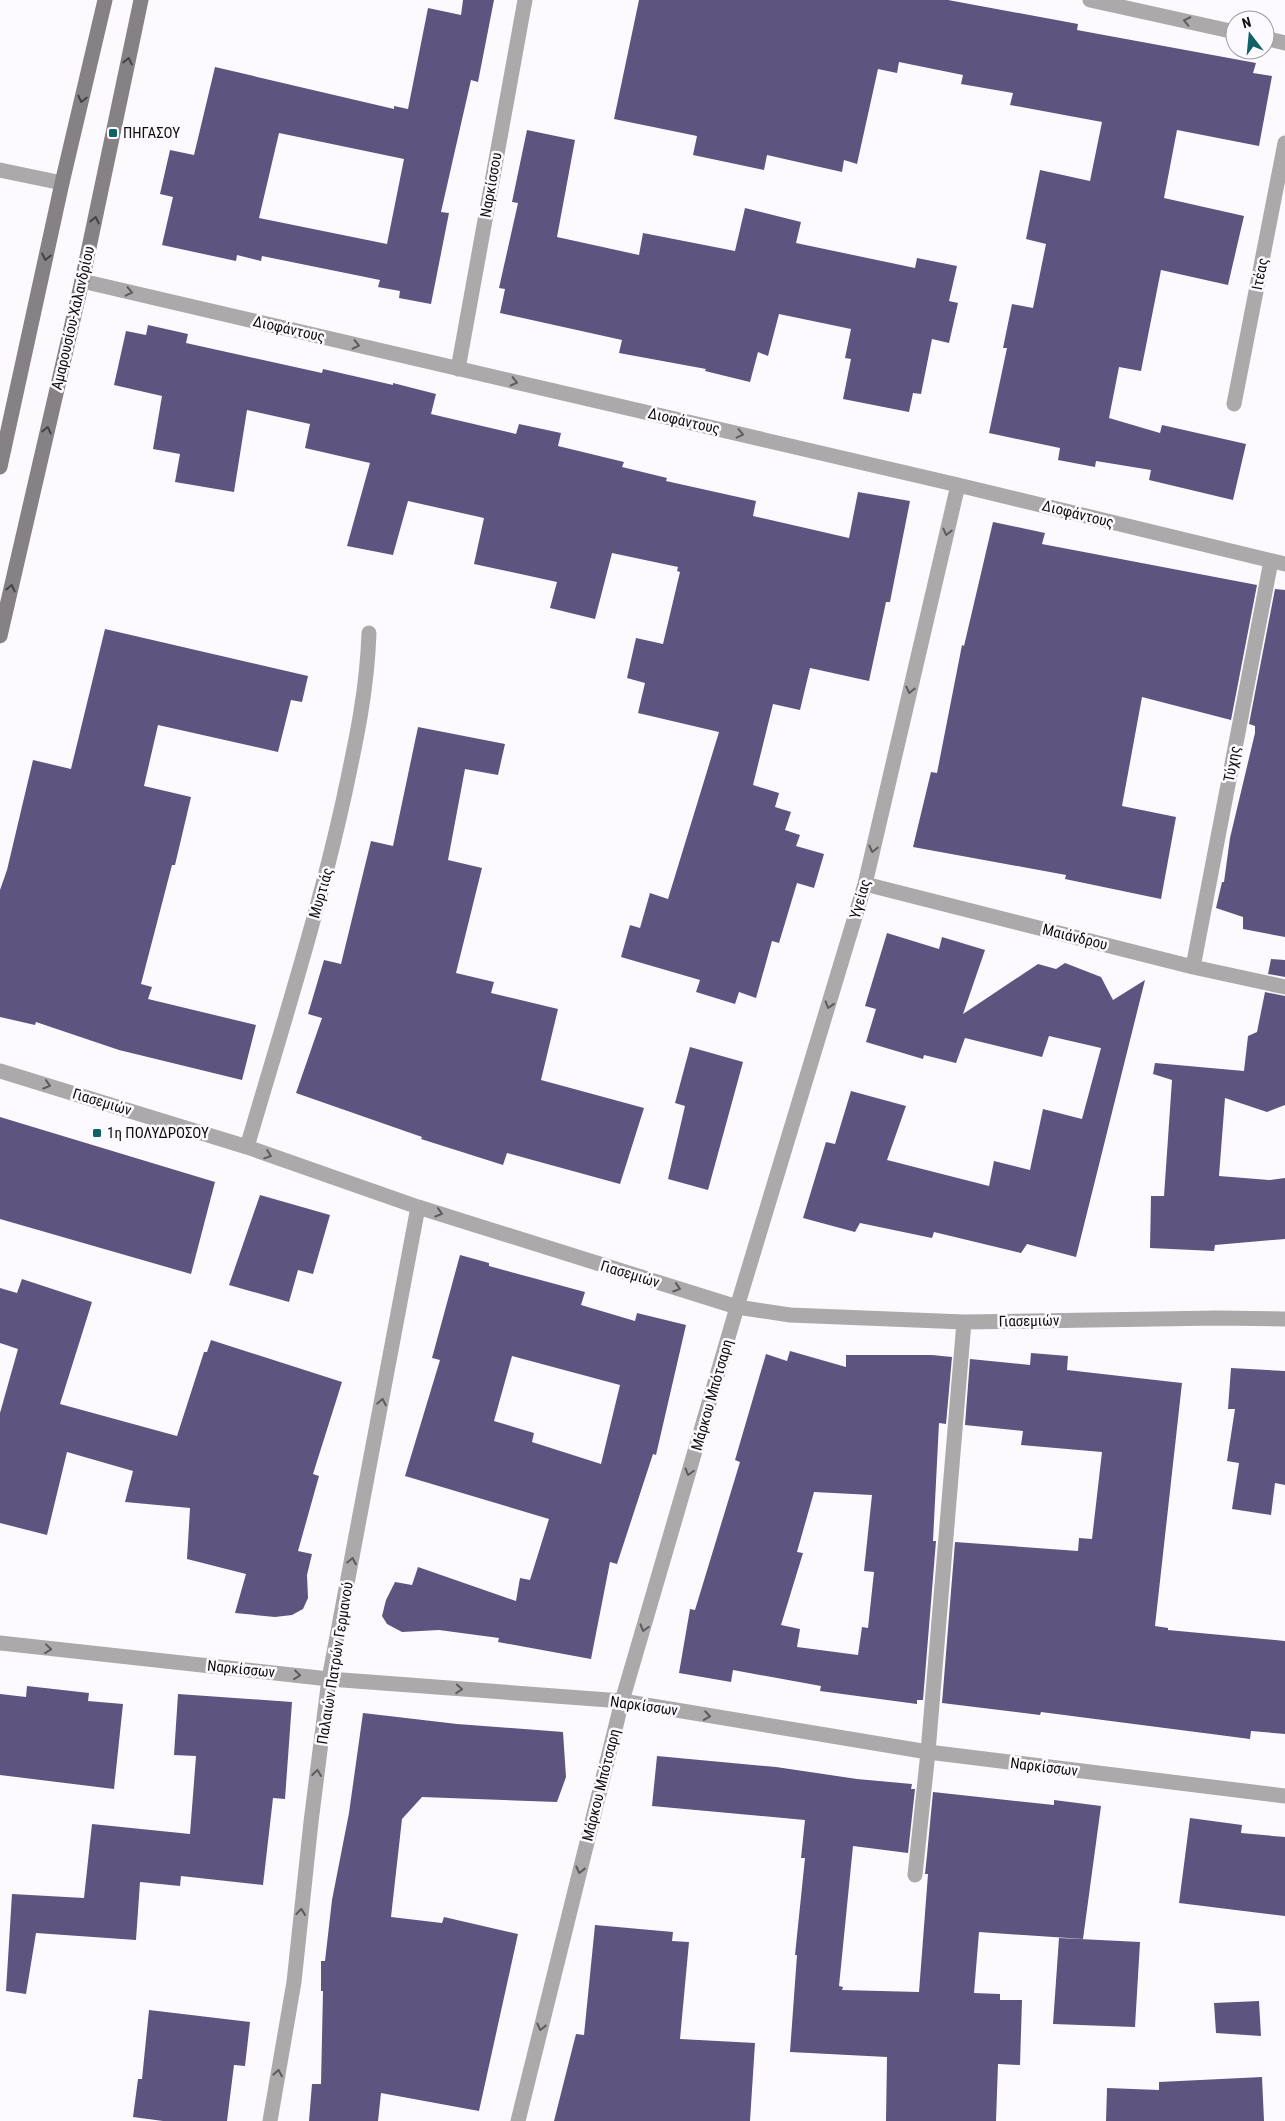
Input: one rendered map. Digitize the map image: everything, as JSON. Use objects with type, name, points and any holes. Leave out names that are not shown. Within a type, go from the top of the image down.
[{"type":"street","points":[[0,466],[62,183],[105,0]]},
{"type":"street","name":"Αμαρουσίου-Χαλανδρίου","points":[[0,636],[82,281],[141,0]]},
{"type":"street","name":"Ναρκίσσου","points":[[458,369],[525,0]]},
{"type":"street","points":[[1090,0],[1225,30]]},
{"type":"street","name":"Ιτέας","points":[[1234,404],[1285,143]]},
{"type":"street","points":[[0,170],[62,183]]},
{"type":"street","name":"Διοφάντους","points":[[82,281],[958,485],[1278,562]]},
{"type":"street","name":"Υγείας","points":[[737,1308],[865,884],[958,485]]},
{"type":"street","name":"Τύχης","points":[[1193,967],[1278,562]]},
{"type":"street","name":"Μυρτιάς","points":[[247,1147],[330,860],[362,712],[368,665],[369,633]]},
{"type":"street","name":"Μαιάνδρου","points":[[865,884],[1193,967],[1285,986]]},
{"type":"street","name":"Γιασεμιών","points":[[0,1071],[247,1147],[418,1207],[737,1308],[790,1315],[964,1322],[1217,1318],[1285,1319]]},
{"type":"street","name":"Παλαιών Πατρών Γερμανού","points":[[270,2121],[294,1982],[329,1679],[418,1207]]},
{"type":"street","name":"Μάρκου Μπότσαρη","points":[[518,2121],[622,1702],[737,1308]]},
{"type":"street","points":[[915,1875],[928,1752],[964,1322]]},
{"type":"street","name":"Ναρκίσσων","points":[[0,1643],[329,1679],[622,1702],[928,1752],[1285,1796]]},
{"type":"building","points":[[463,0],[494,0],[478,82],[471,80],[441,212],[449,213],[431,304],[399,298],[400,291],[378,287],[380,280],[262,256],[261,261],[237,255],[236,261],[162,245],[173,197],[160,194],[170,150],[194,155],[215,67],[394,109],[394,106],[408,109],[428,8],[461,15]],"holes":[[[279,133],[404,159],[387,244],[259,218]]]},
{"type":"building","points":[[639,0],[948,0],[1078,24],[1077,30],[1225,57],[1225,60],[1256,63],[1253,73],[1272,76],[1259,146],[1177,130],[1164,198],[1244,216],[1228,285],[1161,270],[1141,371],[1119,367],[1109,418],[1160,433],[1162,425],[1246,444],[1233,500],[1149,480],[1151,470],[1096,461],[1095,467],[1058,460],[1060,448],[989,433],[1007,348],[1003,348],[1012,304],[1033,308],[1046,244],[1026,239],[1040,170],[1090,181],[1102,122],[1010,105],[1013,93],[961,84],[963,75],[899,62],[897,73],[878,69],[857,164],[844,160],[842,172],[767,155],[764,170],[693,155],[697,136],[614,119]]},
{"type":"building","points":[[527,130],[575,140],[557,237],[639,255],[643,233],[735,251],[745,208],[801,222],[796,243],[915,268],[917,258],[957,266],[949,301],[958,303],[949,343],[932,339],[921,394],[913,393],[909,412],[843,399],[851,359],[845,358],[851,329],[779,314],[768,356],[758,352],[750,382],[705,371],[706,369],[619,353],[622,340],[500,313],[505,289],[499,288],[518,203],[512,202]]},
{"type":"building","points":[[148,325],[188,334],[186,343],[322,373],[323,369],[436,394],[431,414],[516,434],[519,424],[561,433],[558,446],[624,462],[622,467],[667,478],[666,481],[756,501],[753,516],[849,538],[858,492],[910,501],[890,602],[886,602],[869,681],[810,668],[800,710],[773,704],[753,785],[779,793],[775,807],[791,812],[785,830],[800,835],[796,846],[824,854],[814,888],[797,883],[779,943],[772,941],[756,998],[739,992],[735,1004],[696,992],[700,980],[621,957],[630,925],[640,928],[650,893],[668,899],[719,732],[638,713],[645,683],[627,678],[636,638],[663,644],[680,572],[677,571],[678,567],[612,553],[595,619],[550,608],[557,582],[474,564],[484,518],[408,501],[393,555],[347,546],[370,463],[305,448],[310,424],[247,410],[234,492],[175,482],[180,454],[153,449],[162,396],[114,385],[126,331],[146,335]]},
{"type":"building","points":[[993,522],[1045,533],[1042,544],[1257,585],[1231,720],[1142,697],[1122,806],[1176,817],[1161,899],[1065,879],[1066,875],[913,847],[931,772],[937,773],[962,645],[964,646]]},
{"type":"building","points":[[1275,589],[1285,590],[1285,937],[1243,929],[1243,917],[1216,908],[1222,882],[1224,882],[1230,838],[1255,733],[1255,726],[1249,724]]},
{"type":"building","points":[[105,629],[308,676],[302,702],[291,700],[278,752],[158,725],[144,786],[191,797],[175,865],[172,865],[141,984],[152,987],[148,999],[256,1025],[242,1080],[119,1050],[36,1022],[35,1025],[0,1017],[0,890],[7,870],[33,760],[71,769]]},
{"type":"building","points":[[418,727],[505,744],[498,775],[465,769],[448,860],[482,868],[456,973],[494,982],[491,993],[558,1009],[541,1080],[644,1108],[620,1184],[507,1153],[503,1165],[421,1139],[422,1137],[296,1093],[322,1018],[308,1014],[324,960],[341,964],[371,841],[393,846]]},
{"type":"building","points":[[887,933],[939,949],[942,937],[985,950],[963,1014],[1038,964],[1056,969],[1065,963],[1101,977],[1113,1000],[1145,980],[1076,1257],[1027,1244],[1021,1253],[934,1232],[932,1238],[860,1223],[855,1232],[803,1218],[826,1142],[835,1144],[851,1091],[906,1106],[887,1160],[989,1186],[994,1161],[1030,1170],[1043,1109],[1082,1119],[1101,1048],[1049,1036],[1042,1057],[965,1038],[956,1063],[924,1055],[923,1059],[866,1042],[876,1009],[865,1006]]},
{"type":"building","points":[[1271,959],[1285,960],[1285,977],[1268,974]]},
{"type":"building","points":[[1265,992],[1285,996],[1285,1105],[1267,1112],[1225,1098],[1219,1176],[1269,1180],[1285,1178],[1285,1239],[1215,1245],[1214,1251],[1150,1248],[1151,1196],[1164,1196],[1172,1080],[1153,1074],[1155,1063],[1244,1071],[1248,1036],[1257,1032]]},
{"type":"building","points":[[690,1047],[743,1062],[708,1190],[668,1179],[685,1106],[675,1103]]},
{"type":"building","points":[[0,1117],[215,1182],[191,1274],[0,1219]]},
{"type":"building","points":[[260,1195],[330,1215],[313,1274],[298,1270],[289,1302],[229,1285]]},
{"type":"building","points":[[460,1255],[489,1263],[489,1266],[585,1292],[581,1305],[635,1321],[637,1313],[686,1325],[656,1455],[653,1454],[617,1564],[610,1562],[591,1659],[498,1642],[499,1638],[439,1630],[402,1632],[387,1624],[382,1616],[386,1600],[395,1582],[412,1585],[418,1567],[516,1601],[520,1578],[530,1580],[549,1519],[405,1476],[440,1360],[432,1358]],"holes":[[[512,1356],[620,1385],[601,1464],[532,1442],[534,1433],[494,1421]]]},
{"type":"building","points":[[22,1279],[92,1302],[60,1404],[177,1436],[204,1352],[207,1352],[211,1340],[342,1382],[313,1474],[319,1476],[298,1551],[312,1554],[307,1575],[308,1598],[303,1609],[292,1615],[275,1617],[235,1613],[246,1574],[187,1559],[190,1508],[125,1502],[133,1471],[67,1452],[47,1535],[0,1523],[0,1413],[18,1349],[0,1343],[0,1288],[17,1293]]},
{"type":"building","points":[[790,1351],[846,1367],[846,1355],[932,1355],[952,1357],[946,1424],[939,1423],[933,1541],[936,1541],[923,1700],[917,1700],[917,1704],[820,1691],[821,1686],[733,1670],[731,1682],[679,1673],[690,1609],[695,1610],[740,1462],[735,1460],[766,1354],[787,1361]],"holes":[[[814,1492],[872,1495],[864,1571],[874,1572],[868,1628],[862,1627],[858,1655],[797,1647],[800,1629],[781,1625],[803,1553],[797,1552]]]},
{"type":"building","points":[[1031,1353],[1068,1356],[1067,1370],[1182,1383],[1155,1626],[1168,1628],[1168,1630],[1285,1641],[1285,1734],[1251,1731],[1250,1739],[1041,1712],[1040,1715],[942,1703],[955,1542],[1078,1551],[1079,1538],[1092,1539],[1102,1452],[1021,1445],[1023,1431],[965,1425],[970,1359],[1030,1365]]},
{"type":"building","points":[[1231,1368],[1285,1371],[1285,1485],[1275,1483],[1271,1515],[1232,1509],[1239,1463],[1227,1461],[1235,1409],[1228,1409]]},
{"type":"building","points":[[27,1686],[89,1693],[88,1701],[123,1704],[114,1789],[0,1775],[0,1694],[26,1697]]},
{"type":"building","points":[[178,1694],[292,1702],[285,1799],[273,1798],[263,1885],[181,1876],[180,1886],[140,1882],[136,1940],[36,1933],[26,1994],[6,1991],[12,1894],[84,1898],[92,1824],[190,1834],[196,1756],[174,1755]]},
{"type":"building","points":[[363,1713],[457,1724],[563,1732],[566,1777],[557,1802],[422,1797],[402,1819],[391,1917],[442,1923],[444,1917],[518,1934],[479,2111],[381,2093],[378,2121],[309,2121],[312,2084],[321,2084],[323,1991],[321,1991],[321,1961],[325,1961],[332,1900],[349,1813]]},
{"type":"building","points":[[657,1756],[776,1767],[857,1779],[912,1784],[911,1789],[915,1789],[908,1853],[853,1846],[839,1986],[843,1987],[842,1990],[919,1992],[928,1874],[925,1874],[933,1792],[1054,1805],[1054,1800],[1101,1806],[1083,1939],[979,1932],[974,1993],[1000,1994],[1000,2000],[1022,2000],[1020,2065],[998,2064],[996,2121],[886,2121],[887,2057],[790,2052],[797,1955],[795,1955],[805,1858],[801,1858],[805,1820],[652,1806]]},
{"type":"building","points":[[1190,1818],[1242,1825],[1241,1833],[1285,1837],[1285,1916],[1179,1903]]},
{"type":"building","points":[[595,1925],[673,1932],[672,1941],[689,1942],[680,2039],[755,2043],[750,2121],[554,2121],[576,2034],[584,2035]]},
{"type":"building","points":[[1059,1938],[1140,1942],[1135,2027],[1053,2024]]},
{"type":"building","points":[[1259,2001],[1261,2036],[1216,2033],[1214,2003]]},
{"type":"building","points":[[149,2010],[250,2022],[245,2066],[234,2065],[227,2121],[163,2121],[133,2117],[138,2079],[142,2079]]},
{"type":"building","points":[[1262,2077],[1264,2121],[1106,2121],[1107,2088],[1159,2090],[1159,2082]]},
{"type":"place","name":"ΠΗΓΑΣΟΥ","points":[[113,133]]},
{"type":"place","name":"1η ΠΟΛΥΔΡΟΣΟΥ","points":[[97,1133]]}]
